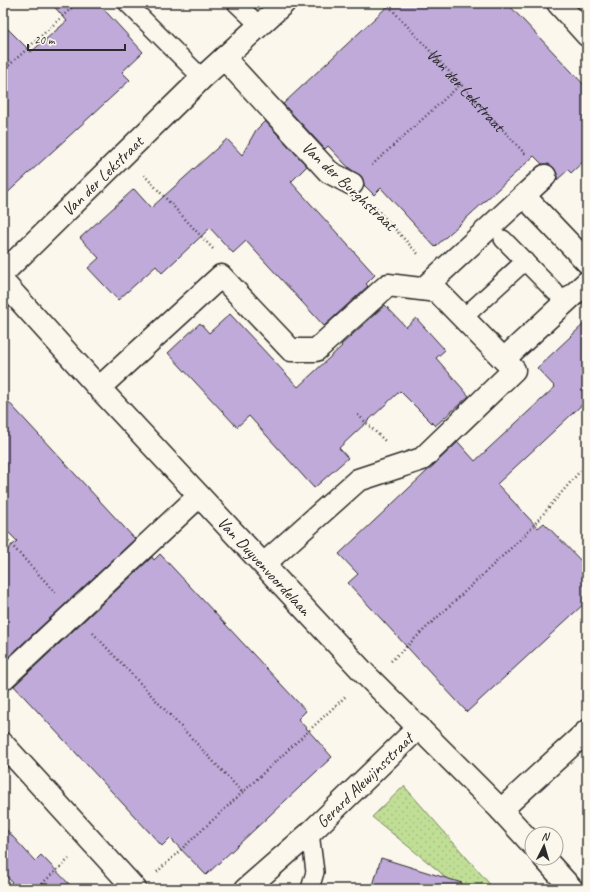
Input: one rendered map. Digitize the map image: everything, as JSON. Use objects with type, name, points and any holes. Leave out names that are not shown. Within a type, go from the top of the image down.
[{"type":"street","name":"Van der Lekstraat","points":[[3,272],[202,78],[284,3]]},
{"type":"street","points":[[558,3],[586,32]]},
{"type":"street","name":"Van der Burghstraat","points":[[224,58],[330,172],[352,184]]},
{"type":"street","points":[[426,289],[545,176]]},
{"type":"street","points":[[524,196],[587,262]]},
{"type":"street","points":[[99,388],[221,276],[291,350],[316,350],[388,285],[426,289],[464,317],[514,370],[422,459],[358,480],[264,564]]},
{"type":"street","name":"Van Duyvenvoordelaan","points":[[3,282],[99,388],[369,678],[501,810],[524,835]]},
{"type":"street","points":[[504,359],[587,282]]},
{"type":"street","points":[[3,679],[199,496]]},
{"type":"street","name":"Gerard Alewijnsstraat","points":[[246,889],[310,833],[419,727]]},
{"type":"street","points":[[501,810],[587,731]]},
{"type":"street","points":[[3,744],[135,889]]},
{"type":"street","points":[[551,866],[572,889]]},
{"type":"lane","points":[[127,3],[202,78]]},
{"type":"lane","points":[[236,3],[260,25]]},
{"type":"lane","points":[[504,239],[555,292]]},
{"type":"lane","points":[[464,317],[525,261]]},
{"type":"lane","name":"Gerard Alewijnsstraat","points":[[310,833],[315,872],[310,889]]},
{"type":"path","points":[[3,72],[77,3]]},
{"type":"path","name":"Van der Lekstraat","points":[[386,3],[545,176]]},
{"type":"path","points":[[3,55],[11,64]]},
{"type":"path","points":[[352,184],[460,84]]},
{"type":"path","points":[[124,154],[224,260],[221,276]]},
{"type":"path","name":"Van der Burghstraat","points":[[352,184],[419,254],[426,289]]},
{"type":"path","points":[[358,415],[386,442],[394,468]]},
{"type":"path","points":[[156,873],[242,792],[526,534],[587,463]]},
{"type":"path","points":[[3,536],[242,792]]},
{"type":"path","points":[[36,889],[90,840]]},
{"type":"green space","points":[[404,786],[494,889],[455,889],[440,872],[372,817]]},
{"type":"building","points":[[51,3],[98,3],[143,52],[122,72],[130,80],[3,197],[3,24],[31,52],[67,21]]},
{"type":"building","points":[[391,3],[507,3],[587,88],[587,158],[571,173],[568,170],[557,180],[557,174],[554,168],[548,164],[542,164],[534,156],[435,247],[381,188],[374,195],[364,185],[362,177],[349,168],[328,146],[325,149],[283,104]]},
{"type":"building","points":[[265,121],[307,166],[291,182],[375,275],[366,284],[368,286],[324,326],[246,241],[233,253],[210,228],[162,273],[156,266],[118,300],[88,268],[99,258],[80,238],[134,189],[151,208],[227,139],[242,155],[256,130]]},
{"type":"building","points":[[385,305],[406,327],[416,318],[445,350],[436,358],[469,396],[435,426],[400,391],[339,448],[348,458],[314,488],[249,416],[237,427],[168,353],[200,323],[209,333],[230,314],[298,387]]},
{"type":"building","points":[[587,321],[587,400],[497,484],[538,528],[544,523],[587,567],[587,601],[467,712],[348,583],[358,574],[339,554],[458,442],[475,461],[555,387],[537,368]]},
{"type":"building","points":[[3,396],[135,539],[3,662],[3,554],[17,541],[3,527]]},
{"type":"building","points":[[160,554],[306,711],[298,719],[332,757],[206,875],[170,838],[162,846],[14,686],[152,557],[154,560]]},
{"type":"building","points":[[3,826],[35,861],[41,855],[74,889],[4,889],[12,882],[3,873]]},
{"type":"building","points":[[381,858],[462,883],[461,889],[372,889]]}]
